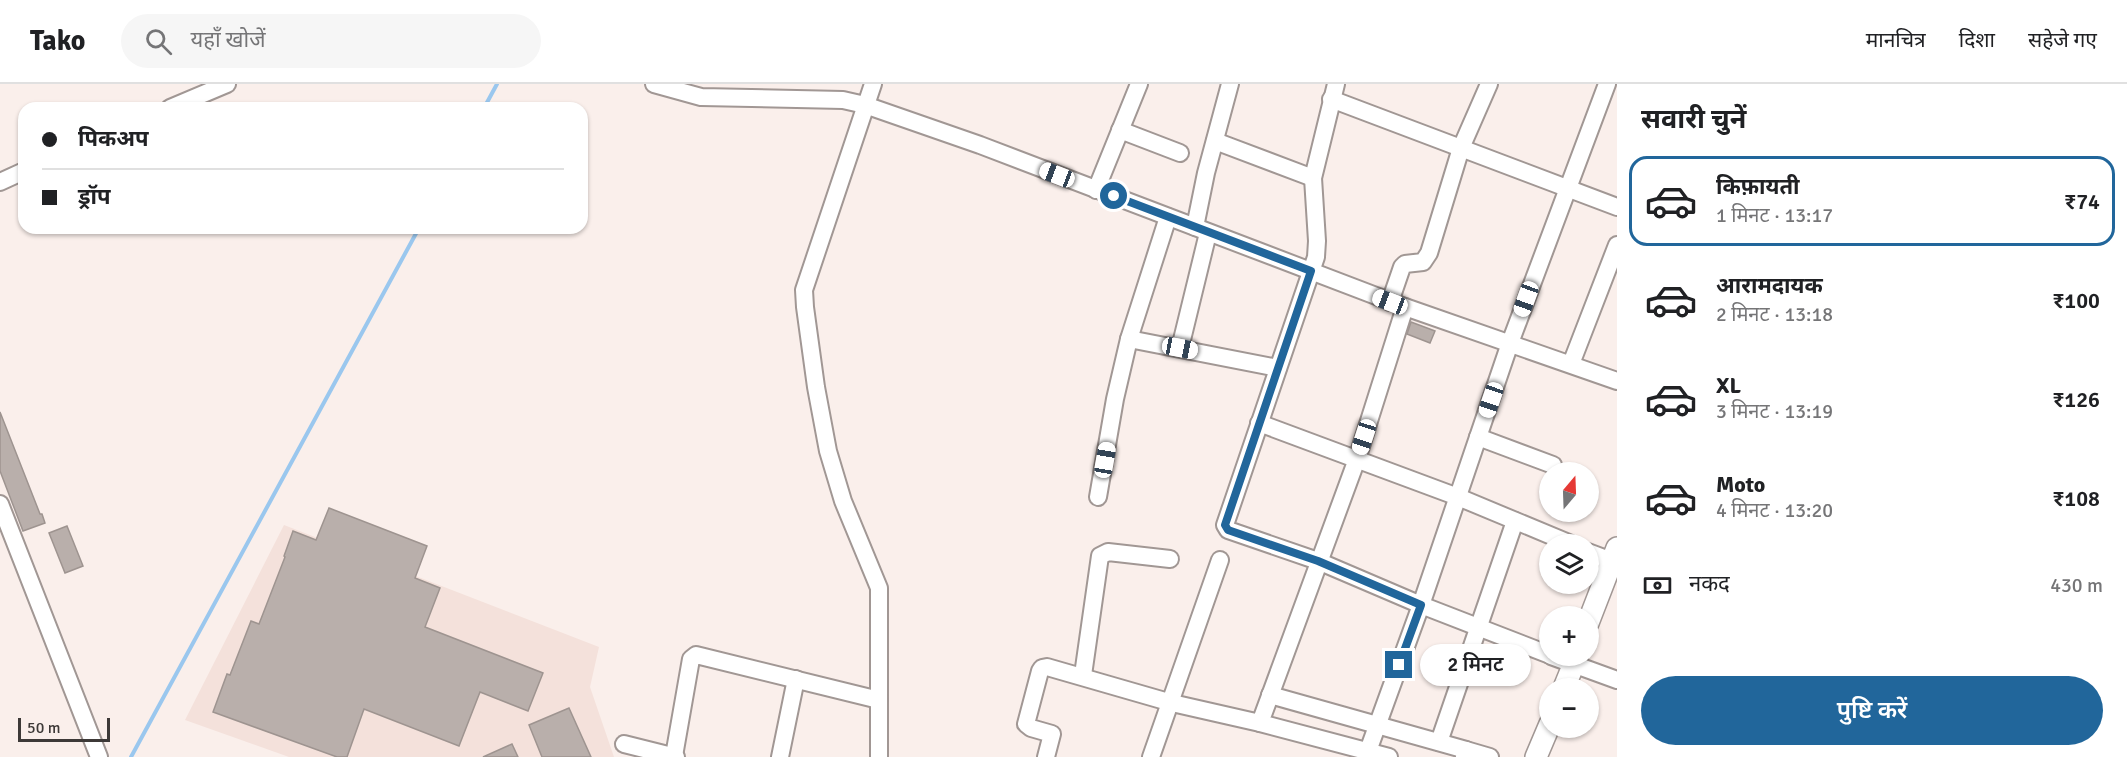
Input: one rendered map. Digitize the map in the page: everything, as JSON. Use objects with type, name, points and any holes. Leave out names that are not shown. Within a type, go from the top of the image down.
[{"type":"main road","points":[[1595,606],[1615,558]]},
{"type":"main road","points":[[1536,757],[1544,738]]},
{"type":"street","points":[[184,102],[227,84]]},
{"type":"street","points":[[654,84],[701,97],[843,100],[866,105],[980,145],[1398,305],[1617,381]]},
{"type":"street","points":[[873,84],[804,290],[816,387],[828,451],[843,501],[879,588],[879,757]]},
{"type":"street","points":[[1096,189],[1139,84]]},
{"type":"street","points":[[1180,348],[1202,230],[1215,141],[1230,84]]},
{"type":"street","points":[[1260,723],[1357,459],[1398,305],[1402,267],[1405,264],[1423,262],[1429,253],[1461,148],[1489,84]]},
{"type":"street","points":[[1368,751],[1421,605],[1510,343],[1606,84],[1617,88]]},
{"type":"street","points":[[1539,651],[1421,605],[1318,561],[1228,530],[1225,525],[1317,249],[1313,178],[1334,92],[1461,148],[1617,207]]},
{"type":"street","points":[[1120,130],[1180,153]]},
{"type":"street","points":[[1215,141],[1313,178]]},
{"type":"street","points":[[0,182],[18,174]]},
{"type":"street","points":[[1098,497],[1115,399],[1129,339],[1168,217]]},
{"type":"street","points":[[1570,364],[1617,245]]},
{"type":"street","points":[[1129,339],[1278,368]]},
{"type":"street","points":[[1259,423],[1458,497],[1547,534]]},
{"type":"street","points":[[1478,437],[1545,462]]},
{"type":"street","points":[[0,504],[99,757]]},
{"type":"street","points":[[1439,742],[1515,521]]},
{"type":"street","points":[[1083,675],[1100,556],[1108,552],[1170,559]]},
{"type":"street","points":[[1599,554],[1615,558]]},
{"type":"street","points":[[1151,757],[1172,703],[1220,560]]},
{"type":"street","points":[[624,744],[675,757],[693,656],[696,655],[879,700]]},
{"type":"street","points":[[1588,666],[1617,680]]},
{"type":"street","points":[[1046,757],[1052,734],[1030,728],[1026,724],[1040,671],[1047,667],[1083,675],[1172,703],[1260,723],[1389,757]]},
{"type":"street","points":[[780,757],[796,679]]},
{"type":"street","points":[[1270,695],[1439,742],[1465,753],[1490,757]]},
{"type":"shaded area","points":[[284,525],[599,647],[590,687],[614,757],[289,757],[185,720]]},
{"type":"building","points":[[1411,322],[1435,331],[1430,343],[1407,334]]},
{"type":"building","points":[[0,412],[45,523],[23,531],[0,471]]},
{"type":"building","points":[[329,508],[427,546],[415,578],[440,588],[425,627],[543,673],[528,711],[480,692],[459,746],[364,709],[347,757],[337,757],[213,712],[251,621],[259,624],[293,531],[316,540]]},
{"type":"building","points":[[67,526],[83,566],[65,573],[49,533]]},
{"type":"building","points":[[569,708],[591,757],[542,757],[529,725]]},
{"type":"building","points":[[512,744],[518,757],[483,757]]},
{"type":"waterway","points":[[487,102],[497,84]]},
{"type":"waterway","points":[[131,757],[416,234]]},
{"type":"route","points":[[1114,196],[1311,271],[1225,525],[1228,530],[1318,561],[1421,605],[1399,665]]}]
